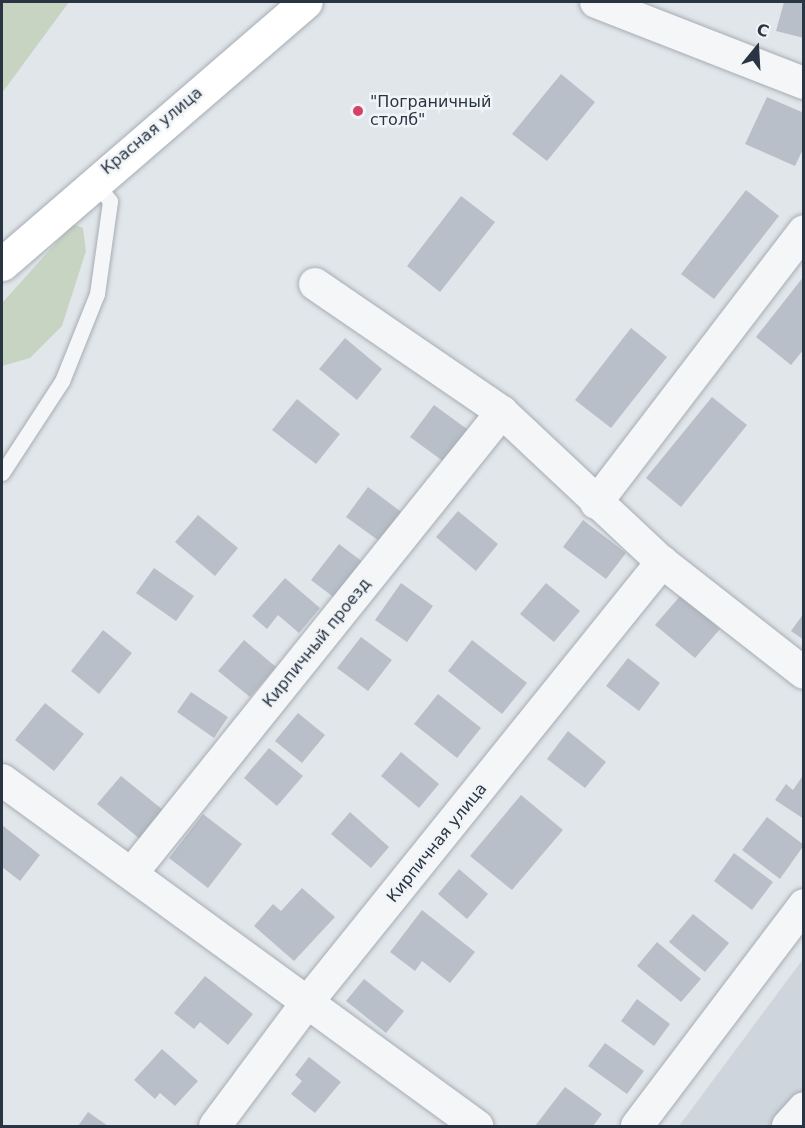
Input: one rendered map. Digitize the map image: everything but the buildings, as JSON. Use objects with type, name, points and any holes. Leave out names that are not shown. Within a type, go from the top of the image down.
[{"type":"main road","name":"Красная улица","points":[[2,264],[94,180],[305,2]]},
{"type":"street","points":[[596,2],[804,83]]},
{"type":"street","points":[[596,503],[804,231]]},
{"type":"street","points":[[315,284],[502,412],[596,503],[662,562],[804,673]]},
{"type":"street","name":"Кирпичный проезд","points":[[132,873],[502,412]]},
{"type":"street","name":"Кирпичная улица","points":[[215,1126],[306,1004],[662,562]]},
{"type":"street","points":[[2,780],[132,873],[306,1004],[477,1126]]},
{"type":"street","points":[[637,1126],[804,905]]},
{"type":"street","points":[[788,1126],[804,1107]]},
{"type":"lane","points":[[2,474],[63,381],[98,294],[110,201],[94,180]]},
{"type":"shaded area","points":[[803,959],[803,1126],[679,1126]]},
{"type":"green space","points":[[2,2],[69,2],[2,93]]},
{"type":"green space","points":[[73,224],[83,228],[86,251],[62,326],[30,358],[2,366],[2,303]]},
{"type":"place","name":"\"Пограничный столб\"","points":[[358,111]]}]
